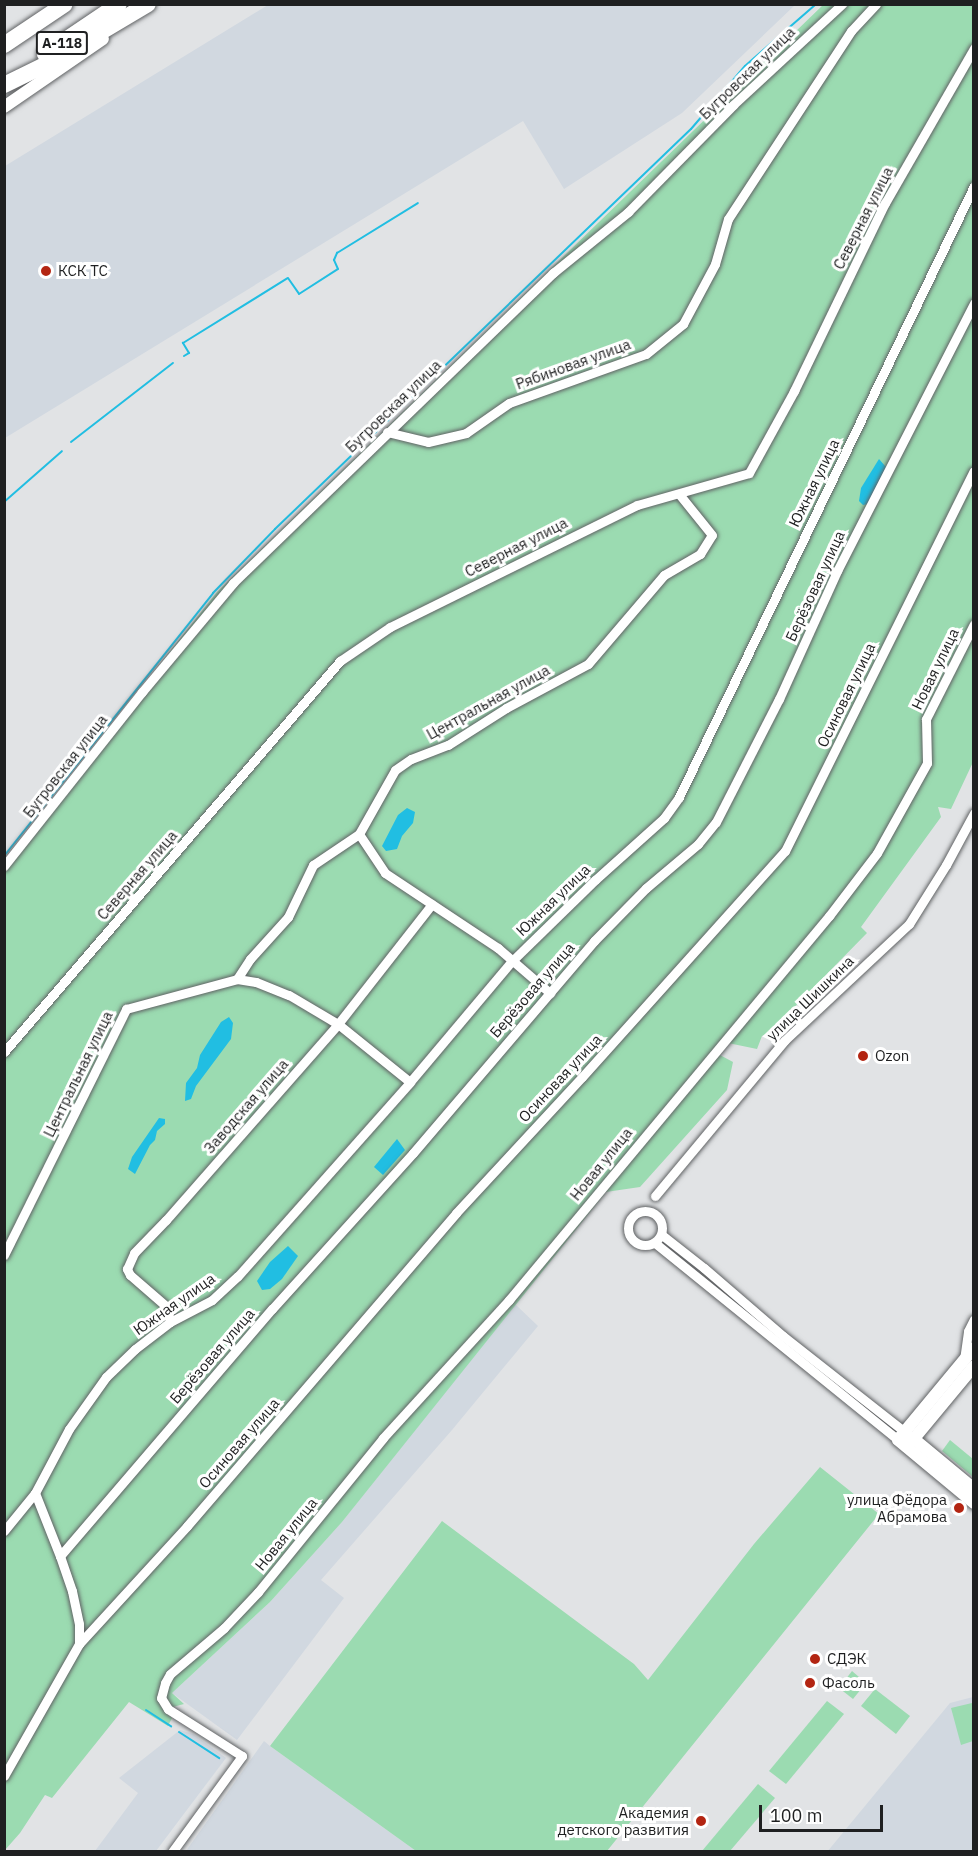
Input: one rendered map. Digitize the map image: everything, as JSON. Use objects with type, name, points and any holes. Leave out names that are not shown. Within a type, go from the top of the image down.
[{"type":"highway","name":"А-118","points":[[4,45],[65,4]]},
{"type":"highway","name":"А-118","points":[[4,83],[119,4]]},
{"type":"highway","points":[[4,83],[49,63],[148,4]]},
{"type":"street","points":[[4,107],[153,4]]},
{"type":"street","name":"Бугровская улица","points":[[4,866],[232,583],[553,273],[628,212],[733,105],[842,4]]},
{"type":"street","name":"Рябиновая улица","points":[[387,432],[428,442],[466,433],[509,404],[646,354],[683,324],[715,264],[728,219],[851,31],[876,4]]},
{"type":"street","name":"Северная улица","points":[[4,1052],[340,661],[390,627],[637,505],[749,473],[794,391],[885,203],[974,48]]},
{"type":"street","name":"Южная улица","points":[[4,1531],[35,1493],[69,1429],[106,1377],[135,1349],[170,1322],[212,1299],[238,1276],[410,1082],[512,961],[595,880],[664,818],[679,797],[974,186]]},
{"type":"street","name":"Берёзовая улица","points":[[60,1556],[594,941],[646,888],[698,844],[716,822],[779,699],[837,571],[974,303]]},
{"type":"street","name":"Осиновая улица","points":[[4,1776],[79,1644],[202,1509],[456,1213],[785,851],[974,471]]},
{"type":"street","name":"Центральная улица","points":[[4,1256],[126,1009],[237,979],[250,959],[288,917],[313,865],[359,834],[395,770],[411,759],[448,745],[506,708],[588,664],[664,575],[700,554],[711,535],[679,494]]},
{"type":"street","name":"Новая улица","points":[[172,1851],[242,1755],[168,1709],[161,1698],[170,1674],[224,1628],[258,1592],[383,1438],[509,1300],[877,853],[927,763],[926,719],[974,624]]},
{"type":"street","name":"улица Шишкина","points":[[655,1196],[784,1041],[909,924],[946,865],[974,813]]},
{"type":"street","points":[[359,834],[385,873],[459,921],[550,993]]},
{"type":"street","name":"Заводская улица","points":[[170,1322],[167,1307],[130,1275],[127,1269],[129,1262],[338,1024],[432,904]]},
{"type":"street","points":[[237,979],[256,982],[289,995],[338,1024],[410,1082]]},
{"type":"street","points":[[642,1211],[654,1213],[662,1223],[662,1235],[655,1243],[643,1246],[632,1240],[628,1229],[632,1217],[642,1211]]},
{"type":"street","points":[[662,1235],[906,1439],[974,1503]]},
{"type":"street","points":[[655,1243],[906,1439],[974,1489]]},
{"type":"street","points":[[969,1363],[968,1331],[974,1319]]},
{"type":"street","points":[[906,1439],[969,1363],[974,1348]]},
{"type":"street","points":[[35,1493],[60,1556],[77,1613],[79,1644]]},
{"type":"shaded area","points":[[268,5],[795,5],[682,113],[564,189],[523,121],[5,438],[5,166]]},
{"type":"shaded area","points":[[515,1304],[538,1326],[452,1430],[321,1580],[344,1598],[237,1740],[172,1693],[270,1602],[342,1522]]},
{"type":"shaded area","points":[[973,1697],[973,1851],[827,1852],[950,1703]]},
{"type":"shaded area","points":[[180,1730],[193,1734],[226,1758],[156,1851],[95,1851],[138,1793],[119,1778]]},
{"type":"shaded area","points":[[264,1741],[270,1746],[416,1851],[186,1851]]},
{"type":"green space","points":[[823,5],[973,5],[974,760],[951,809],[938,807],[941,817],[861,927],[867,933],[770,1032],[762,1036],[757,1049],[728,1043],[718,1054],[733,1062],[727,1090],[640,1187],[606,1192],[342,1522],[270,1602],[172,1693],[184,1704],[165,1709],[172,1718],[168,1726],[129,1702],[52,1798],[45,1795],[20,1833],[5,1850],[5,860],[217,592]]},
{"type":"green space","points":[[950,1440],[973,1459],[973,1477],[942,1451]]},
{"type":"green space","points":[[820,1467],[879,1514],[607,1851],[416,1851],[270,1746],[442,1521],[634,1664],[648,1680],[754,1544]]},
{"type":"green space","points":[[852,1671],[866,1683],[853,1699],[839,1688]]},
{"type":"green space","points":[[875,1689],[910,1716],[896,1734],[861,1706]]},
{"type":"green space","points":[[827,1701],[844,1714],[786,1784],[769,1771]]},
{"type":"green space","points":[[972,1703],[973,1741],[961,1745],[951,1708]]},
{"type":"green space","points":[[758,1784],[775,1798],[730,1851],[702,1851]]},
{"type":"water","points":[[879,459],[886,467],[868,504],[863,505],[859,501],[861,488]]},
{"type":"water","points":[[407,808],[415,812],[413,823],[402,836],[397,849],[386,851],[382,846],[398,815]]},
{"type":"water","points":[[229,1017],[233,1023],[231,1039],[196,1086],[191,1099],[185,1101],[186,1083],[197,1068],[200,1055],[221,1022]]},
{"type":"water","points":[[159,1118],[165,1119],[165,1124],[157,1131],[155,1140],[135,1174],[128,1169],[132,1157]]},
{"type":"water","points":[[397,1139],[405,1150],[383,1175],[374,1167]]},
{"type":"water","points":[[288,1246],[298,1256],[282,1279],[270,1289],[262,1290],[257,1281],[270,1262]]},
{"type":"waterway","points":[[4,856],[213,593],[275,529],[691,129],[745,66],[816,4]]},
{"type":"waterway","points":[[184,356],[189,353],[183,343],[288,278],[299,294],[338,269],[334,260],[337,253],[418,203]]},
{"type":"waterway","points":[[71,442],[173,363]]},
{"type":"waterway","points":[[4,502],[62,451]]},
{"type":"waterway","points":[[146,1710],[171,1726]]},
{"type":"waterway","points":[[179,1732],[219,1758]]},
{"type":"place","name":"КСК ТС","points":[[46,271]]},
{"type":"place","name":"Ozon","points":[[863,1056]]},
{"type":"place","name":"улица Фёдора Абрамова","points":[[959,1508]]},
{"type":"place","name":"СДЭК","points":[[815,1659]]},
{"type":"place","name":"Фасоль","points":[[810,1683]]},
{"type":"place","name":"Академия детского развития","points":[[701,1821]]}]
